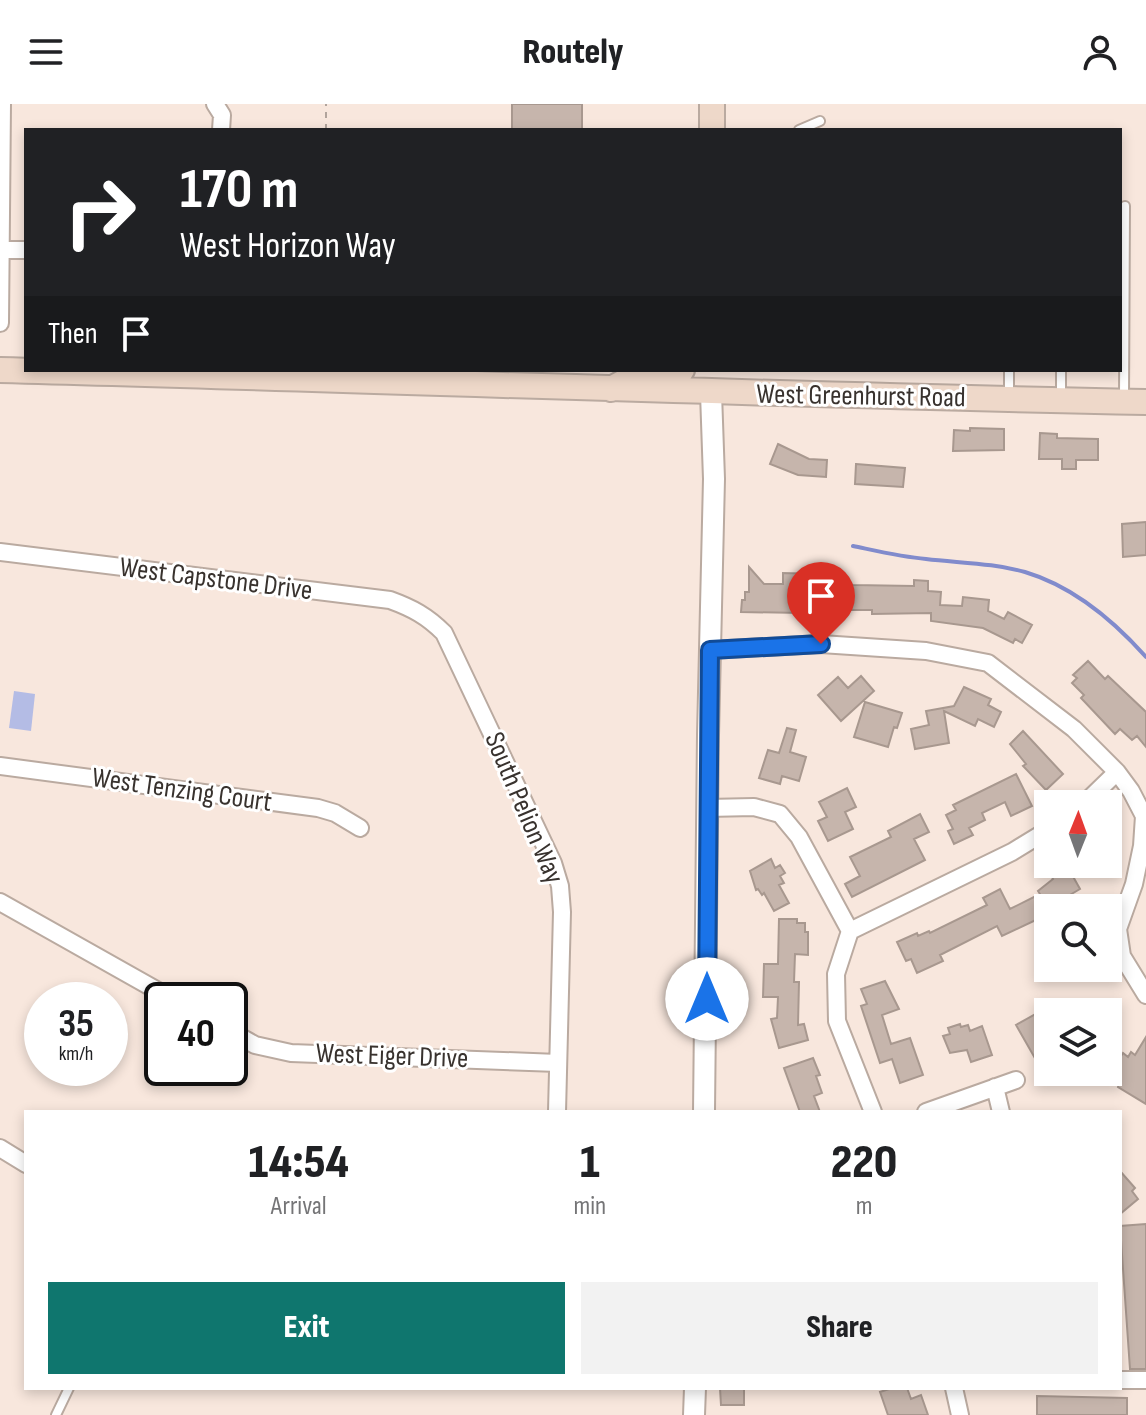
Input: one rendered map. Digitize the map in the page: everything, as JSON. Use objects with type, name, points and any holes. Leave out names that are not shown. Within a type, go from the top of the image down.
[{"type":"main road","points":[[712,104],[712,128]]},
{"type":"main road","name":"West Greenhurst Road","points":[[0,370],[24,370]]},
{"type":"main road","name":"West Greenhurst Road","points":[[139,372],[488,377],[609,390],[713,381],[1009,399],[1135,402]]},
{"type":"main road","points":[[609,390],[642,372]]},
{"type":"street","points":[[0,323],[2,104]]},
{"type":"street","points":[[215,104],[222,115],[221,128]]},
{"type":"street","points":[[1,250],[24,250]]},
{"type":"street","points":[[704,1110],[713,381]]},
{"type":"street","name":"West Capstone Drive","points":[[0,552],[390,600],[428,617]]},
{"type":"street","name":"South Pelion Way","points":[[428,617],[444,633],[459,661],[553,863],[560,886],[557,1110]]},
{"type":"street","points":[[710,650],[821,644],[926,651],[988,663],[1074,729],[1117,772],[1144,816],[1134,884],[1118,929],[1122,956],[1146,995]]},
{"type":"street","name":"West Tenzing Court","points":[[0,766],[318,808],[335,813],[360,828]]},
{"type":"street","points":[[1098,790],[1117,772]]},
{"type":"street","points":[[707,808],[754,807],[780,814],[799,837],[850,931]]},
{"type":"street","points":[[872,1110],[837,1021],[836,974],[850,931],[1034,839]]},
{"type":"street","points":[[0,902],[144,983]]},
{"type":"street","name":"West Eiger Drive","points":[[248,1041],[291,1053],[558,1063]]},
{"type":"street","points":[[932,1110],[1016,1080]]},
{"type":"street","points":[[995,1087],[1001,1110]]},
{"type":"street","points":[[0,1148],[24,1163]]},
{"type":"street","points":[[1122,1380],[1145,1380]]},
{"type":"street","points":[[694,1415],[695,1390]]},
{"type":"street","points":[[954,1390],[960,1415]]},
{"type":"lane","points":[[804,128],[820,121]]},
{"type":"lane","points":[[1125,206],[1135,402]]},
{"type":"lane","points":[[1009,372],[1009,399]]},
{"type":"lane","points":[[1061,372],[1061,400]]},
{"type":"lane","points":[[56,1415],[68,1390]]},
{"type":"path","points":[[326,104],[326,128]]},
{"type":"shaded area","points":[[14,691],[35,694],[31,731],[9,728]]},
{"type":"building","points":[[512,104],[582,104],[582,128],[512,128]]},
{"type":"building","points":[[970,428],[1004,429],[1004,450],[953,451],[954,430],[970,431]]},
{"type":"building","points":[[1040,433],[1057,434],[1057,438],[1098,439],[1098,460],[1076,460],[1076,469],[1062,469],[1062,459],[1039,459]]},
{"type":"building","points":[[778,444],[809,459],[827,460],[826,477],[798,475],[770,464]]},
{"type":"building","points":[[856,464],[905,468],[903,487],[855,484]]},
{"type":"building","points":[[1146,522],[1146,555],[1123,557],[1122,524]]},
{"type":"building","points":[[749,567],[764,584],[783,584],[783,573],[820,574],[820,583],[853,585],[914,586],[914,580],[928,581],[928,591],[941,592],[940,605],[962,606],[963,597],[989,600],[988,611],[1004,619],[1008,612],[1032,625],[1022,643],[1015,639],[1013,643],[983,628],[931,621],[931,613],[872,614],[872,610],[842,610],[843,606],[826,606],[827,596],[803,595],[802,613],[741,612],[745,592],[749,592]]},
{"type":"building","points":[[1088,661],[1146,712],[1146,747],[1137,736],[1132,740],[1120,729],[1115,734],[1081,698],[1084,695],[1072,683],[1077,678],[1073,675]]},
{"type":"building","points":[[861,676],[874,691],[841,721],[818,695],[838,677],[848,688]]},
{"type":"building","points":[[964,687],[991,699],[988,705],[1001,712],[994,727],[978,719],[975,726],[944,711],[949,743],[915,749],[911,729],[929,725],[926,711],[954,706]]},
{"type":"building","points":[[865,702],[902,713],[888,747],[854,737]]},
{"type":"building","points":[[787,728],[796,730],[790,752],[806,757],[799,781],[782,776],[780,784],[759,778],[768,750],[779,753]]},
{"type":"building","points":[[1023,731],[1063,774],[1046,790],[1023,766],[1026,764],[1010,744]]},
{"type":"building","points":[[1016,774],[1032,806],[1011,816],[1005,802],[982,813],[985,820],[969,828],[973,835],[954,844],[948,831],[953,829],[946,815],[956,810],[953,805]]},
{"type":"building","points":[[847,788],[856,807],[845,812],[853,829],[828,841],[818,821],[827,817],[819,802]]},
{"type":"building","points":[[920,814],[929,832],[914,839],[925,860],[852,897],[845,884],[860,876],[850,857],[891,837],[888,831]]},
{"type":"building","points":[[771,859],[775,868],[780,865],[785,873],[780,876],[784,883],[779,885],[789,903],[774,911],[764,893],[762,895],[756,890],[750,871]]},
{"type":"building","points":[[1074,878],[1080,889],[1072,894],[1040,894],[1038,891],[1053,879]]},
{"type":"building","points":[[1000,889],[1010,909],[1034,897],[1034,921],[1002,936],[997,926],[940,955],[943,961],[917,973],[911,959],[906,961],[897,942],[917,933],[918,936],[930,933],[987,905],[983,898]]},
{"type":"building","points":[[779,919],[797,919],[797,923],[805,923],[805,932],[808,932],[808,955],[795,954],[794,982],[799,982],[798,1025],[804,1024],[808,1040],[779,1048],[771,1019],[777,1018],[778,997],[763,997],[764,964],[778,964]]},
{"type":"building","points":[[885,981],[899,1009],[882,1015],[891,1044],[910,1038],[923,1075],[900,1083],[892,1059],[880,1063],[861,1006],[867,1004],[861,989]]},
{"type":"building","points":[[1034,1015],[1034,1056],[1016,1025]]},
{"type":"building","points":[[960,1024],[961,1027],[968,1025],[970,1031],[982,1026],[992,1055],[971,1062],[967,1050],[950,1053],[943,1036],[950,1034],[948,1028]]},
{"type":"building","points":[[1146,1037],[1146,1104],[1118,1087],[1122,1086],[1122,1055],[1128,1057],[1131,1052],[1135,1055]]},
{"type":"building","points":[[813,1058],[820,1075],[816,1076],[822,1093],[814,1096],[819,1110],[799,1110],[784,1068]]},
{"type":"building","points":[[1122,1173],[1135,1188],[1132,1191],[1138,1199],[1122,1212]]},
{"type":"building","points":[[1146,1224],[1146,1369],[1130,1369],[1122,1226]]},
{"type":"building","points":[[720,1390],[744,1390],[744,1405],[721,1405]]},
{"type":"building","points":[[908,1390],[911,1399],[921,1395],[928,1415],[888,1415],[880,1392]]},
{"type":"building","points":[[1037,1396],[1127,1398],[1127,1415],[1037,1415]]},
{"type":"waterway","points":[[853,546],[908,557],[1001,567],[1042,578],[1091,606],[1146,657]]},
{"type":"route","points":[[707,999],[710,650],[821,644]]}]
